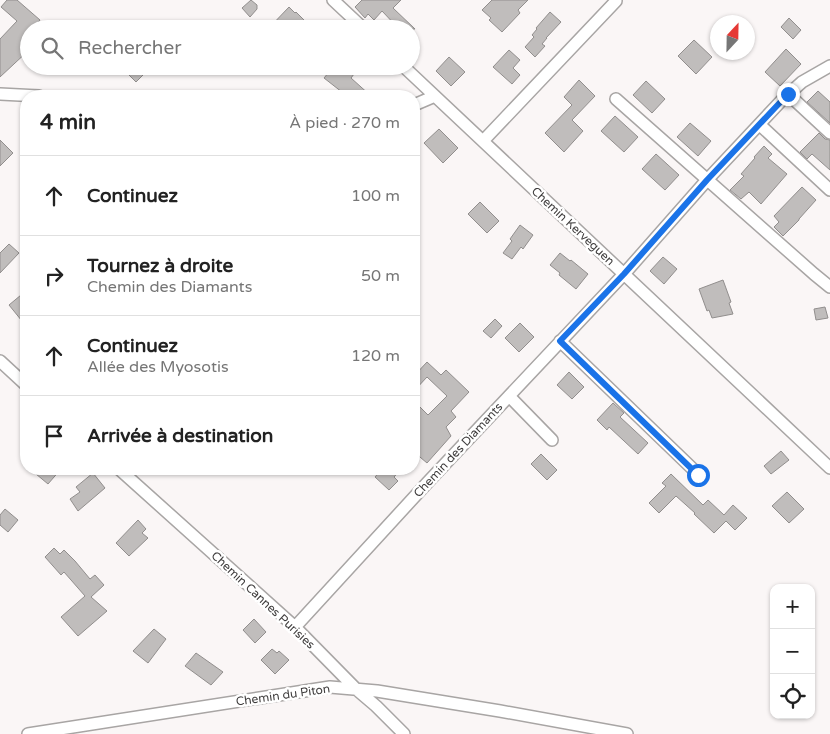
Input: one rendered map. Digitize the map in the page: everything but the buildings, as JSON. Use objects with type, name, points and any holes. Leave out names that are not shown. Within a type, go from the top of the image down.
[{"type":"street","points":[[333,0],[354,20]]},
{"type":"street","points":[[483,141],[616,1]]},
{"type":"street","name":"Chemin des Diamants","points":[[295,627],[624,274],[707,180],[788,94],[802,82],[830,66]]},
{"type":"street","name":"Chemin Kerveguen","points":[[413,75],[830,468]]},
{"type":"street","points":[[0,94],[20,98]]},
{"type":"street","points":[[788,94],[830,133]]},
{"type":"street","points":[[420,102],[435,96]]},
{"type":"street","points":[[616,99],[830,287]]},
{"type":"street","points":[[760,124],[830,190]]},
{"type":"street","points":[[560,341],[698,475]]},
{"type":"street","points":[[0,361],[20,379]]},
{"type":"street","points":[[509,396],[552,440]]},
{"type":"street","name":"Chemin Cannes Purisies","points":[[126,475],[295,627],[356,689],[404,734]]},
{"type":"street","name":"Chemin du Piton","points":[[28,734],[330,687],[377,691],[627,734]]},
{"type":"route","points":[[698,475],[560,341],[624,274],[707,180],[788,94]]}]
